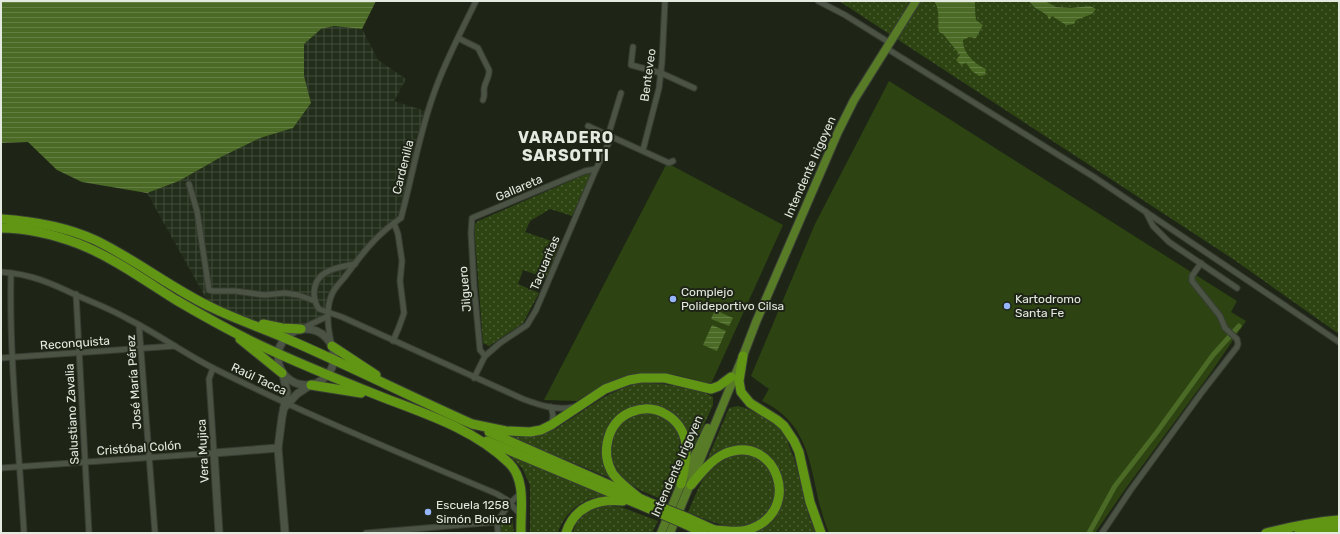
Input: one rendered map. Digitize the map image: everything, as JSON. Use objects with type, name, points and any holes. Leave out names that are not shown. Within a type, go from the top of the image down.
[{"type":"highway","points":[[1,219],[52,226],[94,240],[115,251],[179,291],[215,309],[285,338],[397,390],[470,428],[513,467],[520,482],[521,533]]},
{"type":"highway","points":[[1,228],[57,237],[79,244],[116,262],[177,300],[278,354],[382,397],[470,428],[686,521],[718,531],[748,530],[767,519],[773,511],[780,495],[780,485],[775,471],[770,463],[761,455],[749,451],[734,451],[723,454],[686,484]]},
{"type":"highway","points":[[232,316],[268,325],[301,329]]},
{"type":"highway","points":[[225,327],[282,373]]},
{"type":"highway","points":[[332,346],[397,390]]},
{"type":"highway","points":[[743,356],[739,381],[741,392],[750,403],[784,426],[794,441],[810,502],[821,533]]},
{"type":"highway","points":[[470,428],[518,433],[541,430],[605,389],[629,380],[641,378],[665,378],[710,388],[719,386],[731,377]]},
{"type":"highway","points":[[311,385],[382,397]]},
{"type":"highway","points":[[635,499],[614,475],[609,465],[606,448],[608,438],[615,425],[630,412],[641,409],[659,411],[673,419],[679,425],[686,444],[686,484]]},
{"type":"highway","points":[[566,533],[571,520],[578,512],[589,505],[608,500],[635,499]]},
{"type":"highway","points":[[1266,533],[1289,527],[1339,520]]},
{"type":"highway","points":[[686,521],[703,533]]},
{"type":"highway","points":[[1299,533],[1339,528]]},
{"type":"main road","name":"Intendente Irigoyen","points":[[661,533],[714,425],[794,231],[846,115],[916,1]]},
{"type":"main road","name":"Intendente Irigoyen","points":[[670,533],[686,484],[747,337],[756,322]]},
{"type":"street","name":"Cardenilla","points":[[394,223],[401,218],[432,97],[476,1]]},
{"type":"street","name":"Benteveo","points":[[642,150],[657,96],[661,73],[665,1]]},
{"type":"street","points":[[818,1],[845,14],[888,46],[1094,177],[1339,342]]},
{"type":"street","points":[[458,38],[478,48],[489,70],[490,74],[484,91],[484,100]]},
{"type":"street","points":[[633,47],[631,65],[661,73],[694,88]]},
{"type":"street","name":"Tacuaritas","points":[[474,378],[485,356],[500,342],[524,327],[529,322],[554,270],[609,137],[621,93]]},
{"type":"street","points":[[588,126],[609,137],[669,163],[674,162]]},
{"type":"street","name":"Gallareta","points":[[472,218],[585,171],[596,169]]},
{"type":"street","points":[[189,184],[197,211],[209,290],[264,295],[285,293],[298,295],[315,301]]},
{"type":"street","points":[[1145,212],[1150,222],[1169,242],[1238,288]]},
{"type":"street","name":"Jilguero","points":[[472,218],[471,233],[474,286],[480,350],[485,356]]},
{"type":"street","points":[[286,405],[297,394],[328,375],[334,361],[328,327],[328,314],[333,292],[369,244],[394,223],[398,234],[402,262],[400,281],[404,313],[393,341]]},
{"type":"street","points":[[1102,533],[1130,491],[1202,392],[1238,347],[1237,339],[1225,328],[1220,316],[1192,281],[1192,276],[1201,263]]},
{"type":"street","points":[[355,264],[333,268],[323,274],[316,282],[314,288],[315,301],[319,309],[328,314],[342,317],[523,399],[564,409],[579,406]]},
{"type":"street","name":"Raúl Tacca","points":[[1,272],[50,282],[128,318],[213,368],[286,405],[497,494],[506,500],[520,514]]},
{"type":"street","points":[[11,273],[10,321],[24,533]]},
{"type":"street","name":"Salustiano Zavalia","points":[[76,294],[78,353],[89,533]]},
{"type":"street","points":[[285,533],[278,448],[282,417],[286,405],[286,386],[278,360],[278,354],[285,338],[328,314]]},
{"type":"street","name":"José María Pérez","points":[[139,325],[155,533]]},
{"type":"street","points":[[301,329],[310,329],[320,332],[327,338],[332,346]]},
{"type":"street","name":"Reconquista","points":[[1,358],[175,346]]},
{"type":"street","name":"Vera Mujica","points":[[213,368],[209,379],[219,533]]},
{"type":"street","points":[[282,373],[295,383],[311,385]]},
{"type":"street","points":[[551,407],[553,415],[551,425]]},
{"type":"street","name":"Cristóbal Colón","points":[[1,468],[278,448]]},
{"type":"street","points":[[498,533],[497,522],[509,504],[521,493]]},
{"type":"street","points":[[366,533],[428,530],[497,522]]},
{"type":"shaded area","points":[[1,1],[376,1],[362,29],[334,26],[321,29],[304,44],[304,76],[311,103],[293,128],[260,138],[221,157],[179,181],[147,193],[82,182],[57,170],[28,142],[1,143]]},
{"type":"shaded area","points":[[839,1],[1339,1],[1339,334],[1233,259]]},
{"type":"shaded area","points":[[934,1],[975,1],[976,20],[983,25],[976,38],[969,37],[963,40],[967,54],[970,58],[986,69],[985,75],[979,76],[972,71],[966,63],[961,65],[956,60],[960,55],[943,34],[939,32],[938,12]]},
{"type":"shaded area","points":[[1029,1],[1045,1],[1056,7],[1071,8],[1090,6],[1096,9],[1092,14],[1076,20],[1074,24],[1066,25],[1052,16],[1049,20],[1047,15],[1034,7]]},
{"type":"shaded area","points":[[334,26],[362,29],[378,60],[406,79],[394,101],[428,112],[401,218],[382,232],[333,292],[329,312],[301,329],[277,327],[211,307],[147,193],[179,181],[221,157],[260,138],[293,128],[311,103],[304,76],[304,44],[321,29]]},
{"type":"shaded area","name":"Kartodromo Santa Fe","points":[[889,81],[1237,301],[1231,312],[1246,321],[1212,371],[1126,488],[1095,533],[829,533],[822,514],[809,459],[803,442],[794,426],[780,412],[762,401],[769,389],[751,376],[815,224]]},
{"type":"shaded area","name":"Complejo Polideportivo Cilsa","points":[[667,163],[783,225],[711,384],[676,375],[639,373],[624,376],[605,384],[577,401],[544,400]]},
{"type":"shaded area","points":[[589,173],[590,176],[572,216],[550,209],[530,221],[525,232],[560,244],[546,278],[523,270],[518,284],[539,293],[523,323],[489,346],[483,343],[474,225],[478,221]]},
{"type":"shaded area","points":[[715,310],[733,318],[729,326],[711,319]]},
{"type":"shaded area","points":[[712,325],[726,331],[717,351],[703,345]]},
{"type":"shaded area","points":[[638,383],[687,388],[706,393],[713,397],[713,405],[689,457],[689,439],[682,423],[667,409],[648,404],[628,408],[616,416],[607,429],[601,447],[601,456],[610,478],[504,434],[535,436],[557,428],[604,397]]},
{"type":"shaded area","points":[[738,406],[763,416],[780,429],[785,435],[794,458],[811,523],[816,533],[756,533],[774,519],[782,504],[784,494],[784,484],[777,466],[771,458],[763,452],[746,446],[733,446],[722,451],[705,465],[729,408]]},
{"type":"shaded area","points":[[643,413],[661,416],[671,424],[678,433],[680,455],[678,467],[666,501],[642,491],[630,484],[616,468],[613,460],[612,443],[618,427],[631,416]]},
{"type":"shaded area","points":[[509,455],[605,496],[590,499],[576,507],[565,518],[558,533],[530,533],[530,485],[522,468]]},
{"type":"shaded area","points":[[729,455],[749,455],[758,458],[772,472],[775,493],[770,507],[765,514],[753,524],[731,527],[688,512],[702,481],[717,461]]},
{"type":"shaded area","points":[[601,505],[621,507],[658,521],[652,533],[573,533],[580,519]]},
{"type":"shaded area","points":[[512,517],[514,533],[501,533],[500,523]]},
{"type":"waterway","points":[[1089,533],[1115,486],[1157,432],[1213,355],[1239,326]]},
{"type":"place","name":"Complejo Polideportivo Cilsa","points":[[673,299]]},
{"type":"place","name":"Kartodromo Santa Fe","points":[[1007,306]]},
{"type":"place","name":"Escuela 1258 Simón Bolivar","points":[[428,512]]},
{"type":"district","name":"VARADERO SARSOTTI","points":[[566,146]]}]
